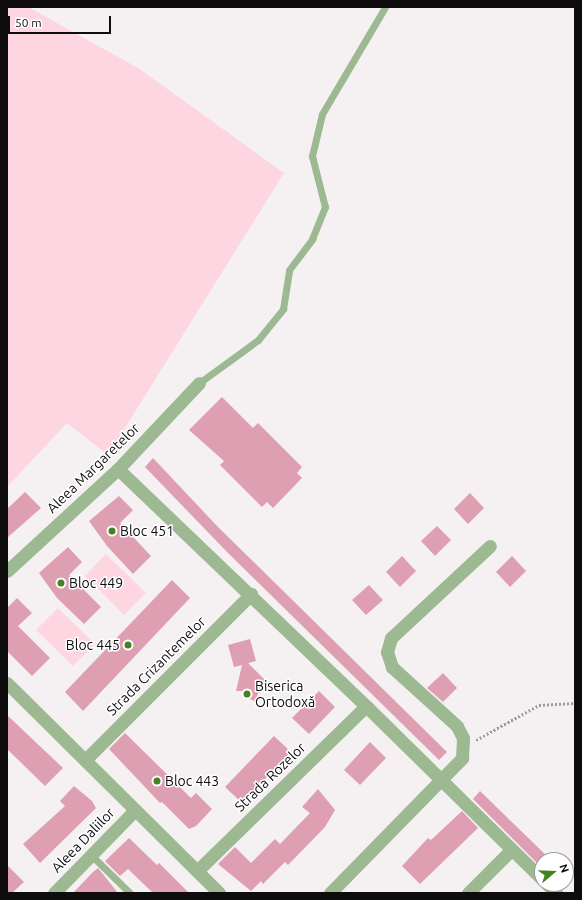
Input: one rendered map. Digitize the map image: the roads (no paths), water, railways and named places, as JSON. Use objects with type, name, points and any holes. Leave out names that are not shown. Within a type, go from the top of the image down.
[{"type":"street","name":"Aleea Margaretelor","points":[[7,571],[118,469],[199,383]]},
{"type":"street","points":[[118,469],[251,594],[534,872]]},
{"type":"street","points":[[330,893],[462,758],[465,746],[457,726],[392,666],[387,652],[391,638],[490,546]]},
{"type":"street","name":"Strada Crizantemelor","points":[[85,760],[251,594]]},
{"type":"street","points":[[7,683],[219,893]]},
{"type":"street","name":"Strada Rozelor","points":[[197,871],[366,706]]},
{"type":"street","name":"Aleea Daliilor","points":[[54,893],[135,810]]},
{"type":"street","points":[[468,893],[511,850]]},
{"type":"lane","points":[[199,383],[258,340],[283,309],[289,270],[312,239],[325,207],[312,156],[322,114],[385,7]]},
{"type":"lane","points":[[91,855],[130,893]]},
{"type":"place","name":"Bloc 451","points":[[112,531]]},
{"type":"place","name":"Bloc 449","points":[[61,583]]},
{"type":"place","name":"Bloc 445","points":[[128,645]]},
{"type":"place","name":"Biserica Ortodoxă","points":[[247,694]]},
{"type":"place","name":"Bloc 443","points":[[157,781]]}]
